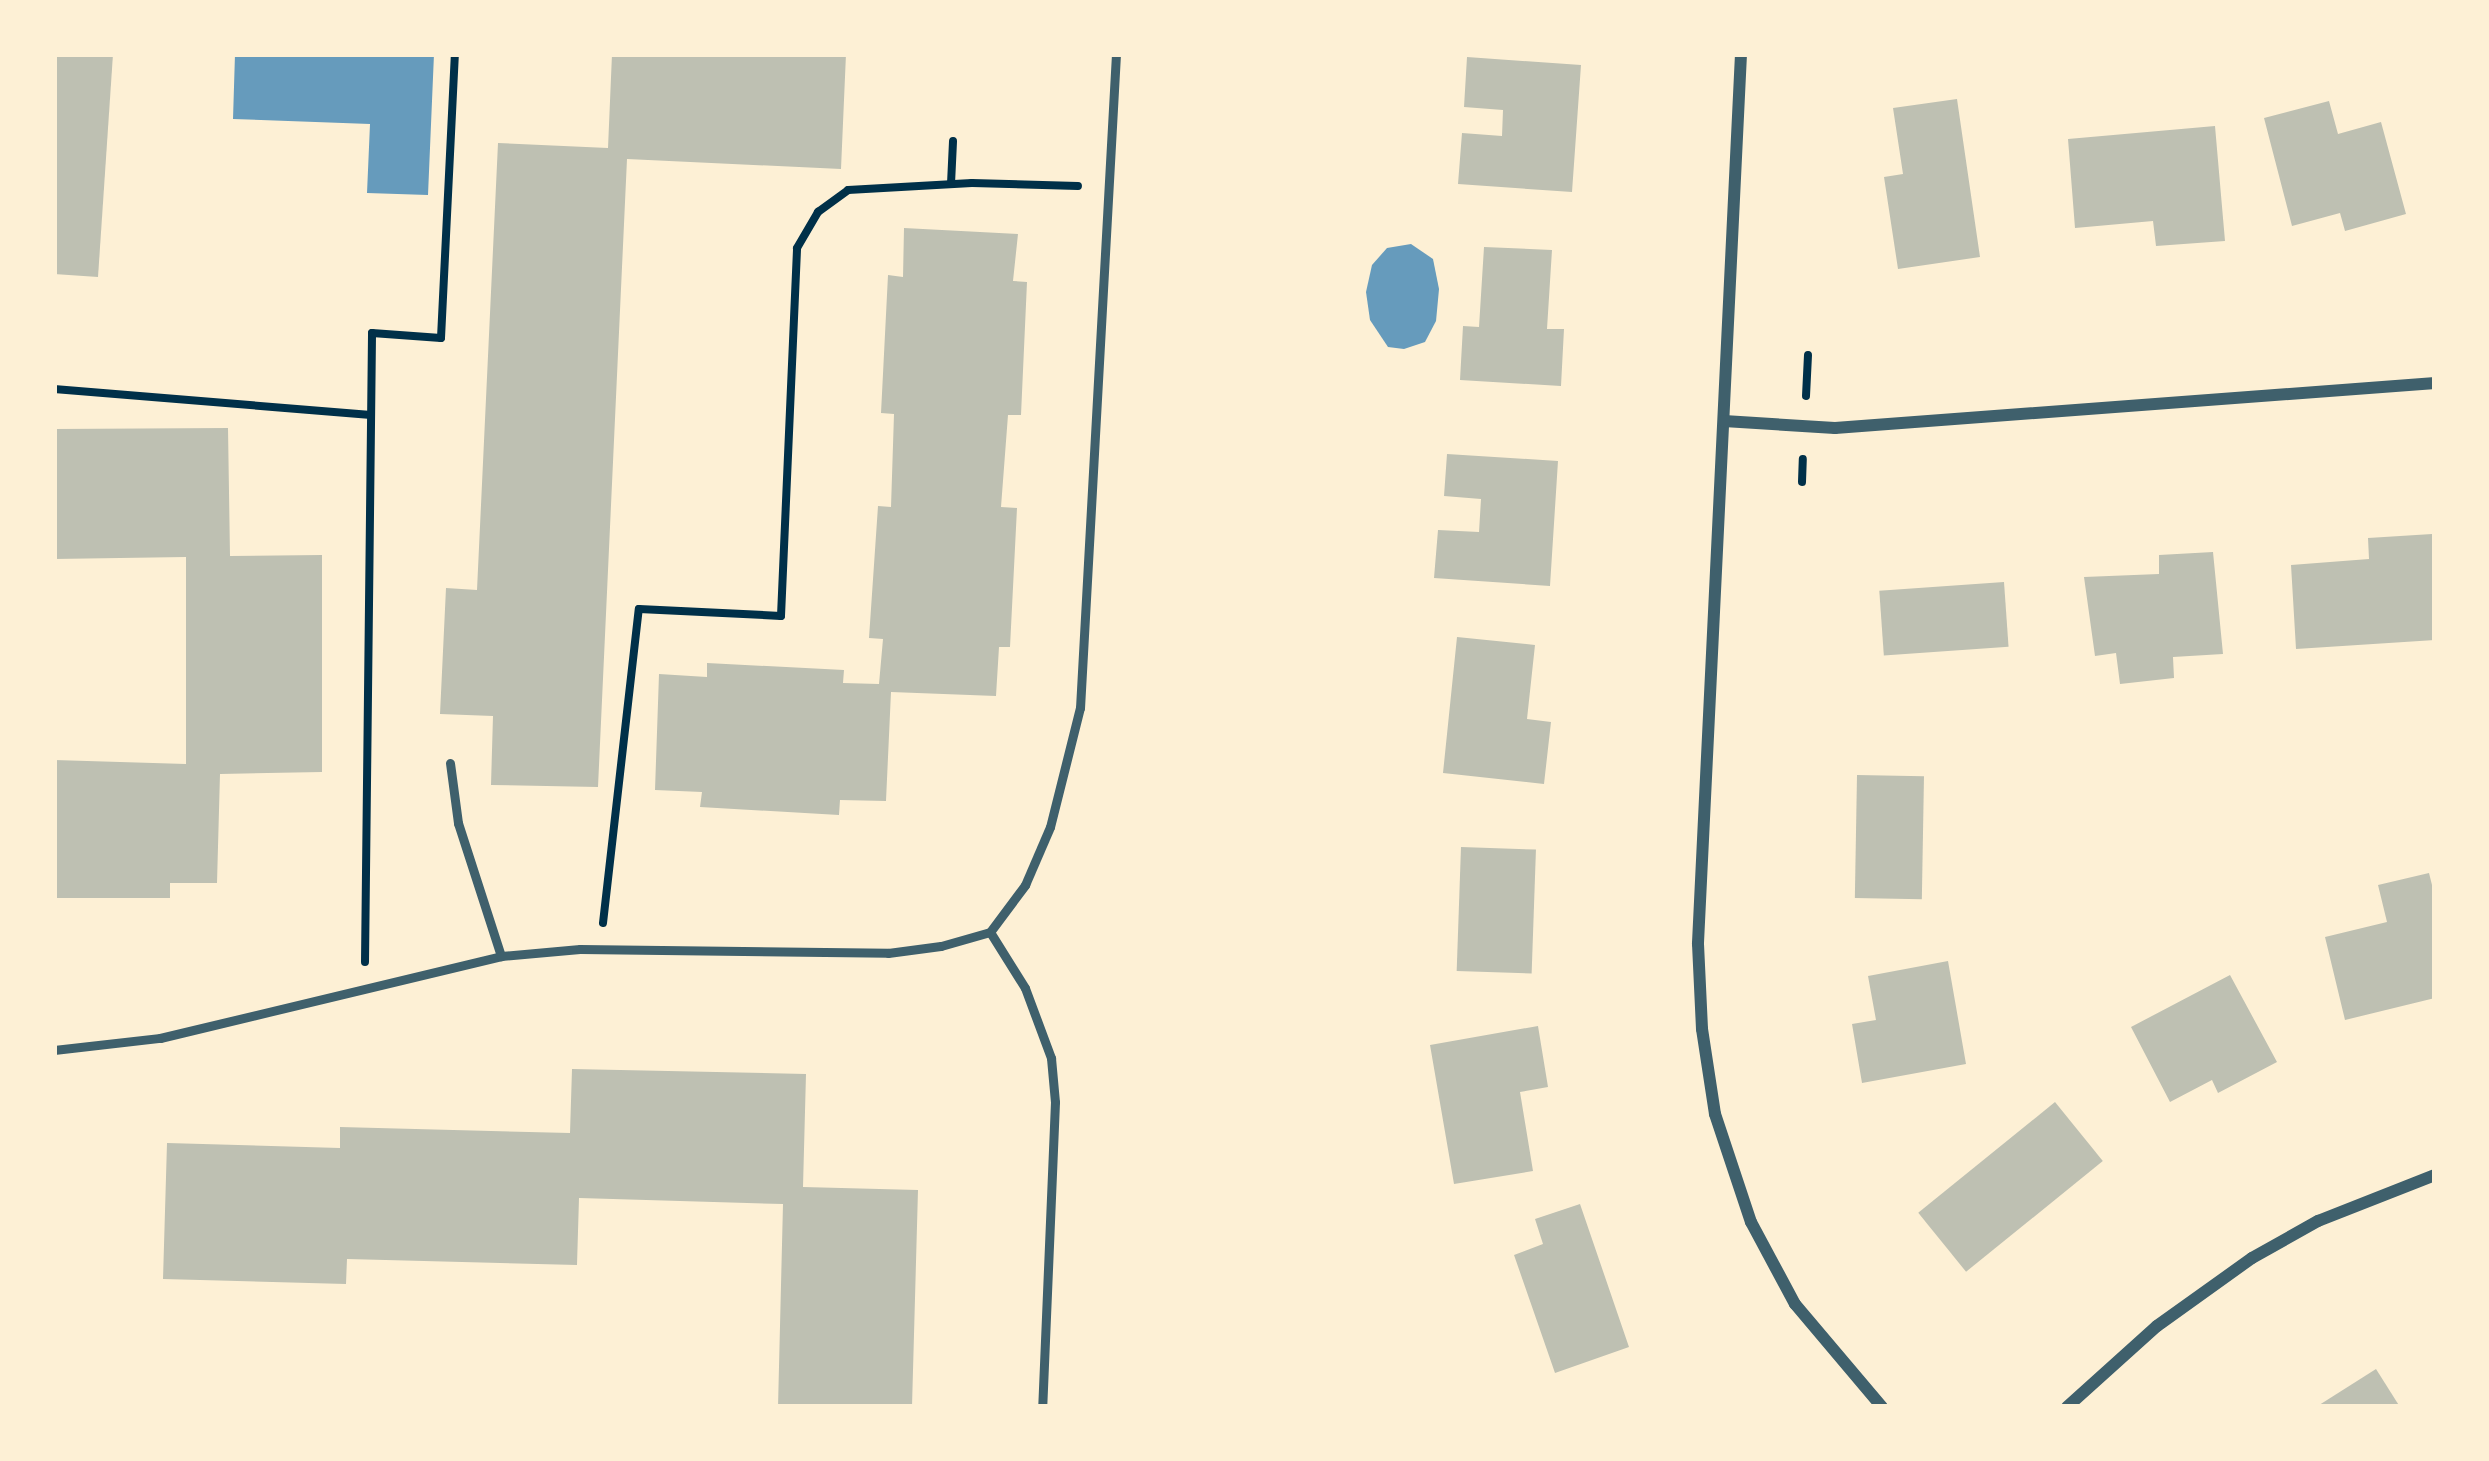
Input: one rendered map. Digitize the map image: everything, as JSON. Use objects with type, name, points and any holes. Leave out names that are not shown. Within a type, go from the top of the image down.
[{"type":"street","points":[[1741,54],[1698,944],[1712,1093],[1730,1168],[1784,1283],[1844,1368],[1882,1407]]},
{"type":"street","points":[[1724,421],[1834,428],[2435,383]]},
{"type":"street","points":[[2067,1407],[2157,1326],[2252,1258],[2318,1221],[2435,1175]]},
{"type":"lane","points":[[54,1050],[160,1038],[501,956],[602,949],[888,953],[941,946],[991,932],[1024,885],[1050,826],[1080,708],[1116,54]]},
{"type":"lane","points":[[450,763],[458,823],[501,956]]},
{"type":"lane","points":[[991,932],[1025,988],[1051,1058],[1055,1102],[1042,1407]]},
{"type":"path","points":[[365,987],[372,334],[441,338],[454,54]]},
{"type":"path","points":[[951,184],[953,140]]},
{"type":"path","points":[[602,949],[606,864],[638,609],[782,616],[797,248],[818,212],[848,190],[951,184],[1110,188]]},
{"type":"path","points":[[54,389],[371,415]]},
{"type":"water","points":[[235,54],[434,54],[428,195],[367,193],[370,124],[233,119]]},
{"type":"water","points":[[1411,244],[1433,259],[1439,289],[1436,321],[1425,342],[1404,349],[1388,347],[1370,320],[1366,292],[1372,265],[1387,248]]},
{"type":"building","points":[[54,54],[113,54],[98,277],[54,274]]},
{"type":"building","points":[[612,54],[846,54],[841,169],[627,159],[598,787],[491,785],[493,716],[440,714],[446,588],[477,590],[498,143],[608,148]]},
{"type":"building","points":[[1467,57],[1581,65],[1572,192],[1458,184],[1462,133],[1502,136],[1503,110],[1464,107]]},
{"type":"building","points":[[1957,99],[1980,257],[1898,269],[1884,177],[1903,174],[1893,108]]},
{"type":"building","points":[[2329,101],[2338,134],[2381,122],[2406,214],[2345,231],[2340,213],[2292,226],[2264,118]]},
{"type":"building","points":[[2215,126],[2225,241],[2156,246],[2153,221],[2075,228],[2068,139]]},
{"type":"building","points":[[904,228],[1018,234],[1013,281],[1027,282],[1021,415],[1008,415],[1001,507],[1017,508],[1010,647],[999,647],[996,696],[891,692],[886,801],[840,800],[839,815],[700,807],[702,792],[655,790],[659,674],[707,677],[707,663],[844,670],[843,683],[879,684],[883,639],[869,638],[878,506],[891,507],[894,414],[881,413],[888,275],[903,277]]},
{"type":"building","points":[[1484,247],[1552,250],[1547,329],[1564,329],[1561,386],[1460,380],[1463,326],[1479,327]]},
{"type":"building","points":[[228,428],[230,556],[322,555],[322,772],[220,774],[217,883],[170,883],[170,898],[54,898],[54,760],[186,764],[186,557],[54,559],[54,429]]},
{"type":"building","points":[[1447,454],[1558,461],[1550,586],[1434,578],[1438,530],[1479,532],[1481,499],[1444,496]]},
{"type":"building","points":[[2432,534],[2435,640],[2296,649],[2291,565],[2369,559],[2368,538]]},
{"type":"building","points":[[2213,552],[2223,654],[2173,657],[2174,678],[2120,684],[2116,653],[2095,656],[2084,577],[2159,574],[2159,555]]},
{"type":"building","points":[[2004,582],[2009,647],[1884,656],[1879,591]]},
{"type":"building","points":[[1457,637],[1535,645],[1527,719],[1551,722],[1544,784],[1443,773]]},
{"type":"building","points":[[1857,775],[1924,776],[1922,899],[1855,898]]},
{"type":"building","points":[[1461,847],[1536,850],[1532,974],[1457,971]]},
{"type":"building","points":[[2429,873],[2435,897],[2435,998],[2345,1020],[2325,937],[2387,922],[2378,885]]},
{"type":"building","points":[[1948,961],[1966,1064],[1862,1083],[1852,1024],[1876,1020],[1868,976]]},
{"type":"building","points":[[2230,975],[2277,1062],[2218,1093],[2212,1080],[2170,1102],[2131,1027]]},
{"type":"building","points":[[1538,1026],[1548,1087],[1520,1092],[1533,1171],[1454,1184],[1430,1045]]},
{"type":"building","points":[[572,1069],[806,1074],[803,1187],[918,1190],[912,1407],[778,1407],[783,1204],[579,1198],[577,1265],[347,1259],[346,1284],[163,1279],[167,1143],[340,1148],[340,1127],[570,1133]]},
{"type":"building","points":[[2055,1102],[2103,1161],[1966,1272],[1918,1213]]},
{"type":"building","points":[[1580,1204],[1629,1347],[1555,1373],[1514,1255],[1543,1244],[1535,1219]]},
{"type":"building","points":[[2376,1369],[2400,1407],[2316,1407]]}]
